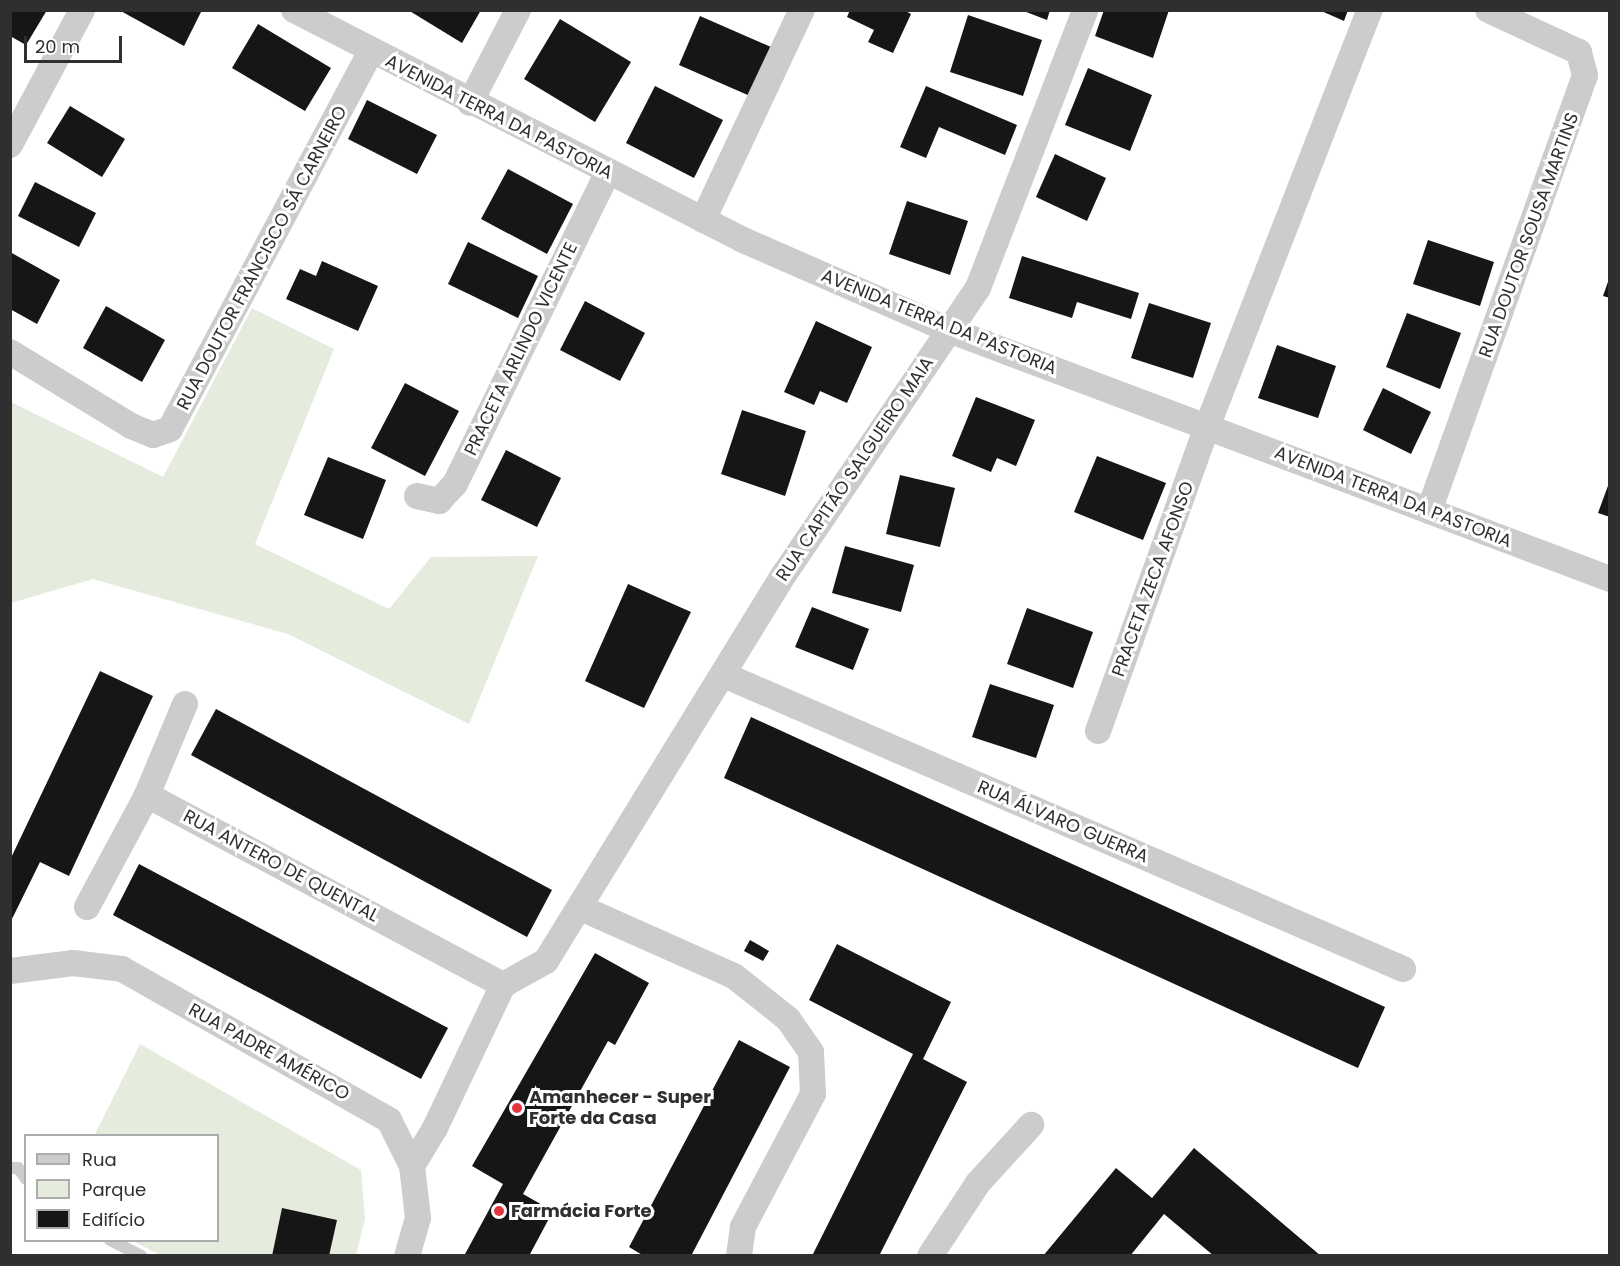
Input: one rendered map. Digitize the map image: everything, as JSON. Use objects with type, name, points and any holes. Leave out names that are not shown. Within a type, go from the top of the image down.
[{"type":"street","points":[[10,145],[82,10]]},
{"type":"street","name":"AVENIDA TERRA DA PASTORIA","points":[[294,10],[470,103],[703,220],[949,330],[1610,579]]},
{"type":"street","points":[[470,103],[518,10]]},
{"type":"street","points":[[703,220],[802,10]]},
{"type":"street","name":"RUA CAPITÃO SALGUEIRO MAIA","points":[[502,985],[546,961],[581,908],[785,573],[978,288],[1085,10]]},
{"type":"street","points":[[1207,427],[1370,10]]},
{"type":"street","name":"RUA DOUTOR SOUSA MARTINS","points":[[1429,511],[1585,75],[1579,52],[1488,10]]},
{"type":"street","name":"RUA DOUTOR FRANCISCO SÁ CARNEIRO","points":[[10,352],[131,426],[153,435],[170,429],[371,51]]},
{"type":"street","name":"PRACETA ARLINDO VICENTE","points":[[417,496],[439,501],[455,484],[608,172]]},
{"type":"street","name":"PRACETA ZECA AFONSO","points":[[1098,732],[1207,427]]},
{"type":"street","name":"RUA ÁLVARO GUERRA","points":[[724,675],[1403,969]]},
{"type":"street","points":[[87,907],[147,795],[184,704]]},
{"type":"street","name":"RUA ANTERO DE QUENTAL","points":[[147,795],[502,985]]},
{"type":"street","points":[[581,908],[734,976],[788,1018],[811,1052],[813,1094],[743,1227],[739,1256]]},
{"type":"street","name":"RUA PADRE AMÉRICO","points":[[10,971],[73,963],[122,969],[389,1120],[412,1166],[418,1218],[407,1256]]},
{"type":"street","points":[[412,1166],[435,1128],[502,985]]},
{"type":"street","points":[[930,1256],[978,1183],[1031,1125]]},
{"type":"lane","points":[[10,1168],[18,1168],[24,1176]]},
{"type":"lane","points":[[114,1242],[141,1256]]},
{"type":"green space","points":[[252,308],[334,349],[255,544],[389,609],[431,557],[538,556],[469,724],[288,634],[93,579],[11,603],[11,402],[163,477]]},
{"type":"green space","points":[[140,1044],[361,1170],[365,1219],[356,1255],[160,1255],[135,1242],[219,1242],[219,1134],[95,1134]]},
{"type":"building","points":[[10,10],[47,10],[26,45],[10,36]]},
{"type":"building","points":[[119,10],[202,10],[184,46]]},
{"type":"building","points":[[408,10],[481,10],[462,43]]},
{"type":"building","points":[[850,10],[904,10],[911,14],[893,53],[868,42],[874,30],[847,17]]},
{"type":"building","points":[[1021,10],[1050,10],[1047,20]]},
{"type":"building","points":[[1104,10],[1169,10],[1153,58],[1095,36]]},
{"type":"building","points":[[1319,10],[1348,10],[1344,21]]},
{"type":"building","points":[[968,15],[1042,40],[1023,96],[950,72]]},
{"type":"building","points":[[700,16],[771,47],[750,96],[679,65]]},
{"type":"building","points":[[560,19],[631,62],[595,122],[524,79]]},
{"type":"building","points":[[258,24],[331,68],[305,111],[232,68]]},
{"type":"building","points":[[1088,68],[1152,95],[1130,151],[1065,125]]},
{"type":"building","points":[[655,86],[723,120],[694,178],[626,143]]},
{"type":"building","points":[[926,86],[1017,125],[1005,155],[939,127],[926,158],[900,147]]},
{"type":"building","points":[[367,100],[437,135],[417,174],[348,139]]},
{"type":"building","points":[[70,106],[125,139],[102,177],[47,143]]},
{"type":"building","points":[[1055,154],[1106,178],[1087,221],[1036,197]]},
{"type":"building","points":[[508,169],[573,204],[547,254],[481,219]]},
{"type":"building","points":[[35,182],[96,213],[79,247],[18,216]]},
{"type":"building","points":[[907,201],[968,221],[950,275],[889,254]]},
{"type":"building","points":[[1428,240],[1494,262],[1480,306],[1413,284]]},
{"type":"building","points":[[468,242],[538,276],[518,318],[448,284]]},
{"type":"building","points":[[10,252],[60,280],[37,324],[10,309]]},
{"type":"building","points":[[1022,256],[1139,293],[1131,319],[1077,302],[1072,318],[1009,298]]},
{"type":"building","points":[[322,261],[378,286],[358,331],[286,299],[300,269],[316,276]]},
{"type":"building","points":[[1610,279],[1610,298],[1603,296]]},
{"type":"building","points":[[585,301],[645,333],[620,381],[560,350]]},
{"type":"building","points":[[1149,303],[1211,323],[1193,378],[1131,358]]},
{"type":"building","points":[[106,306],[165,340],[142,382],[83,348]]},
{"type":"building","points":[[1407,313],[1461,333],[1440,389],[1386,367]]},
{"type":"building","points":[[816,321],[872,347],[847,403],[820,391],[814,405],[784,392]]},
{"type":"building","points":[[1277,345],[1336,366],[1318,418],[1258,398]]},
{"type":"building","points":[[405,383],[459,411],[425,476],[371,448]]},
{"type":"building","points":[[1383,388],[1431,412],[1411,454],[1363,430]]},
{"type":"building","points":[[976,397],[1035,420],[1016,466],[997,458],[991,472],[952,456]]},
{"type":"building","points":[[742,410],[806,431],[785,496],[721,474]]},
{"type":"building","points":[[506,450],[561,478],[537,527],[481,500]]},
{"type":"building","points":[[1097,456],[1166,483],[1143,540],[1074,512]]},
{"type":"building","points":[[328,457],[386,480],[363,539],[304,515]]},
{"type":"building","points":[[900,475],[955,488],[940,547],[886,534]]},
{"type":"building","points":[[1610,483],[1610,517],[1598,513]]},
{"type":"building","points":[[845,546],[914,565],[901,612],[832,593]]},
{"type":"building","points":[[628,584],[691,612],[644,708],[585,681]]},
{"type":"building","points":[[812,607],[869,629],[853,670],[795,647]]},
{"type":"building","points":[[1027,608],[1093,632],[1073,688],[1007,664]]},
{"type":"building","points":[[100,671],[153,696],[69,876],[40,862],[10,923],[10,860]]},
{"type":"building","points":[[990,684],[1054,705],[1036,758],[972,737]]},
{"type":"building","points":[[216,709],[552,890],[527,937],[191,755]]},
{"type":"building","points":[[751,717],[1385,1007],[1358,1068],[724,778]]},
{"type":"building","points":[[139,864],[448,1028],[421,1079],[113,915]]},
{"type":"building","points":[[750,940],[769,951],[763,961],[744,951]]},
{"type":"building","points":[[837,944],[951,1002],[923,1059],[967,1082],[879,1256],[812,1256],[913,1054],[809,1000]]},
{"type":"building","points":[[595,953],[649,983],[615,1045],[608,1041],[523,1194],[553,1211],[529,1256],[464,1256],[503,1184],[472,1166]]},
{"type":"building","points":[[739,1040],[790,1067],[691,1256],[644,1256],[629,1247]]},
{"type":"building","points":[[1194,1148],[1321,1256],[1214,1256],[1164,1214],[1130,1256],[1043,1256],[1116,1168],[1152,1198]]},
{"type":"building","points":[[282,1208],[337,1220],[329,1256],[272,1256]]},
{"type":"place","name":"Amanhecer - Super Forte da Casa","points":[[517,1108]]},
{"type":"place","name":"Farmácia Forte","points":[[499,1211]]}]
